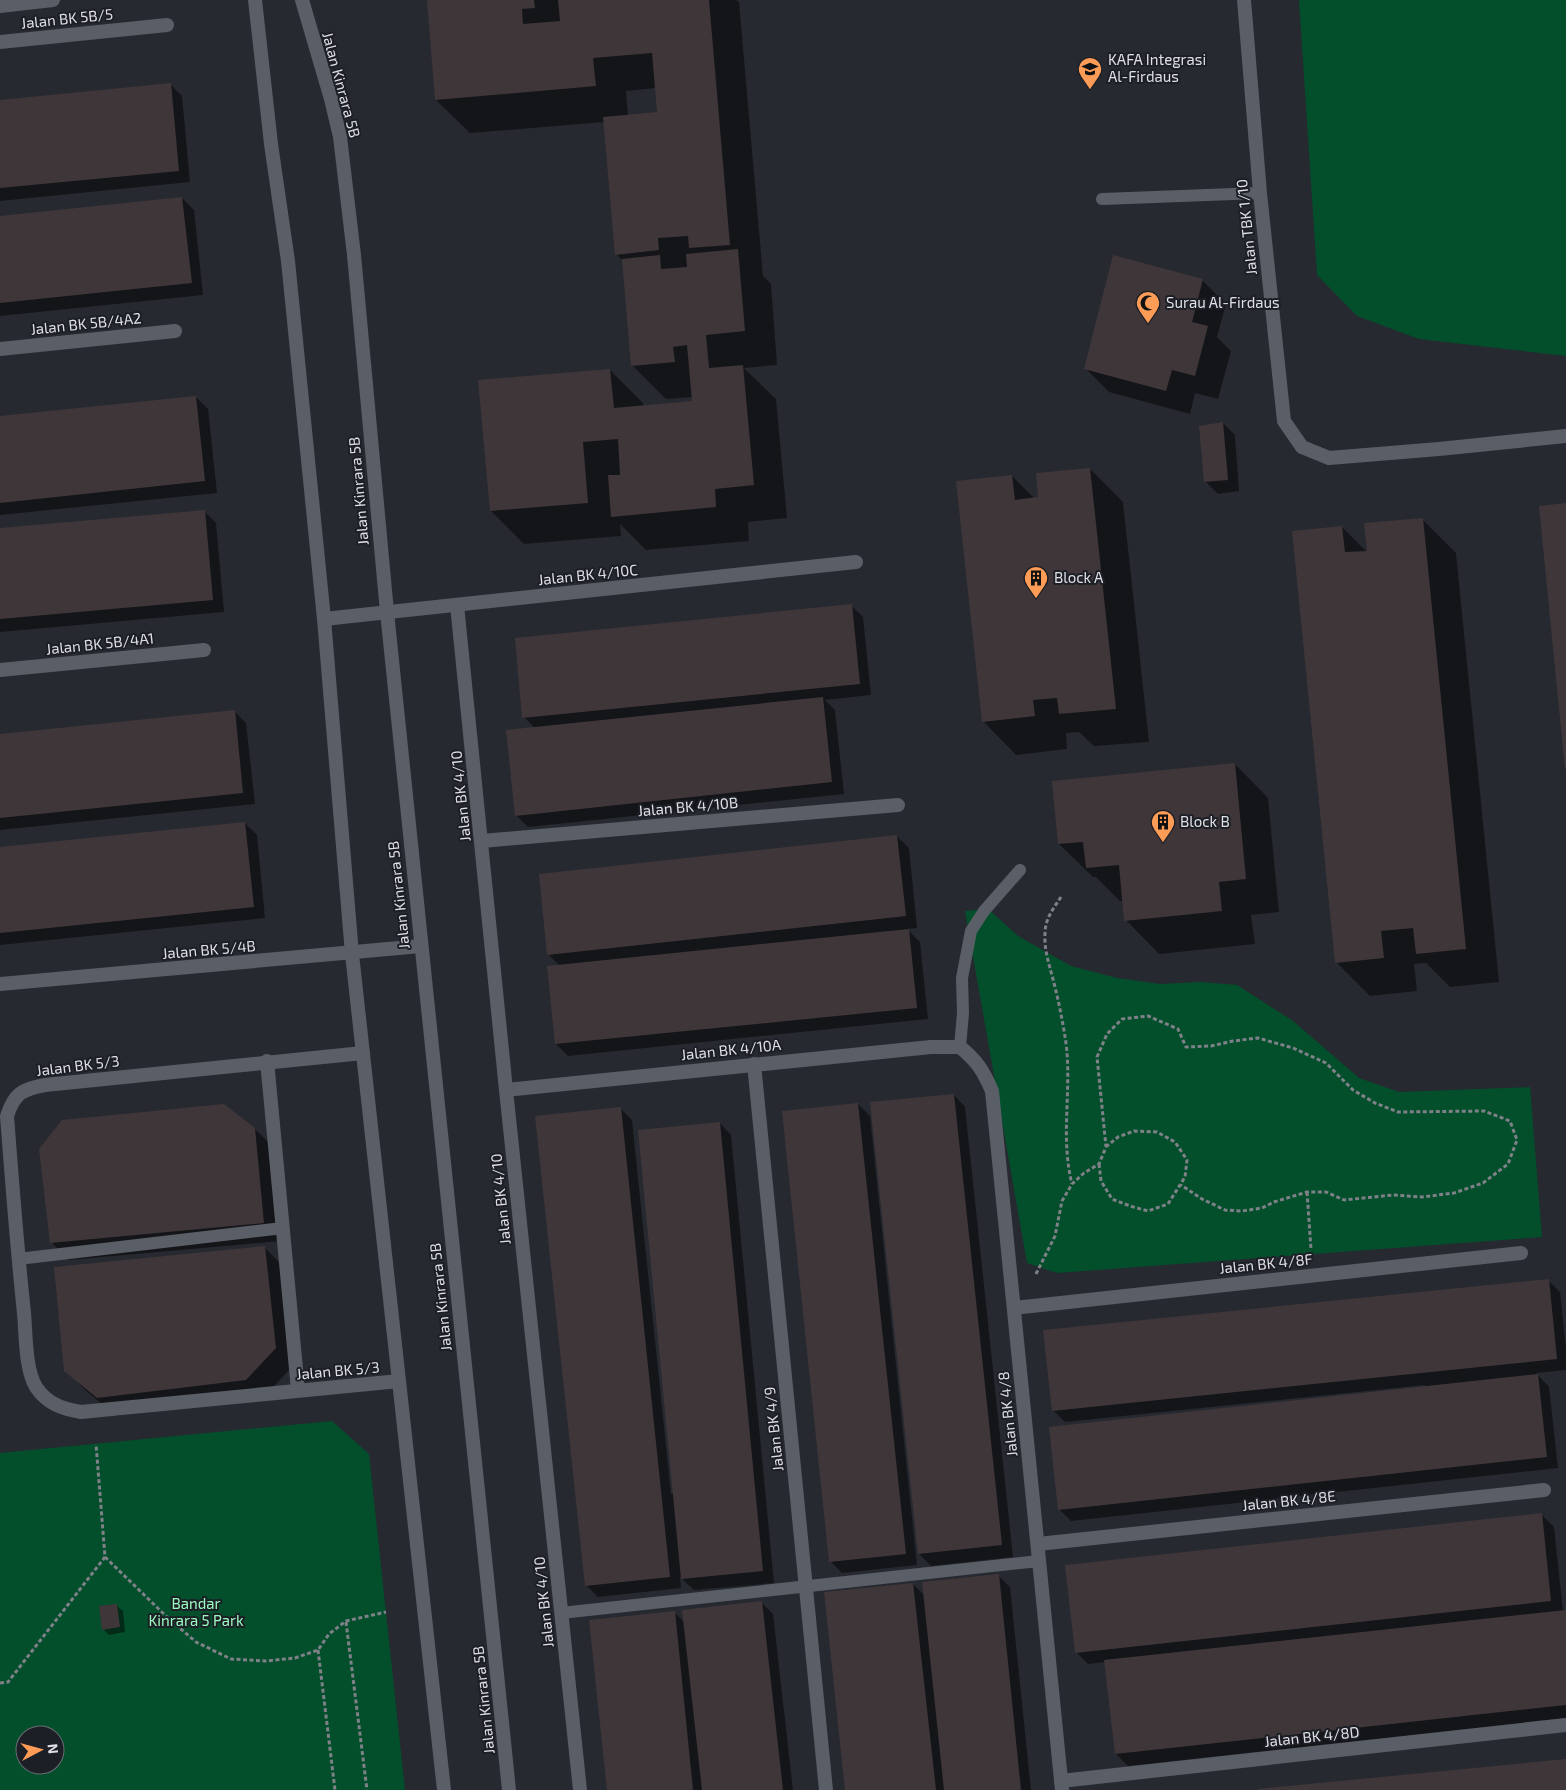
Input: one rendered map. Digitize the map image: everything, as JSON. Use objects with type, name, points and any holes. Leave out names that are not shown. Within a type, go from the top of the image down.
[{"type":"street","name":"Jalan BK 5B/5","points":[[0,6],[53,0]]},
{"type":"street","points":[[255,0],[271,144],[288,261],[324,619],[352,954],[444,1790]]},
{"type":"street","name":"Jalan Kinrara 5B","points":[[302,0],[340,137],[355,264],[387,612],[509,1790]]},
{"type":"street","name":"Jalan TBK 1/10","points":[[1244,0],[1260,193],[1284,421],[1302,448],[1329,458],[1566,436]]},
{"type":"street","name":"Jalan BK 5B/5","points":[[0,42],[167,25]]},
{"type":"street","name":"Jalan BK 5B/4A2","points":[[0,349],[175,331]]},
{"type":"street","name":"Jalan BK 4/10C","points":[[324,619],[856,562]]},
{"type":"street","name":"Jalan BK 4/10","points":[[457,605],[580,1790]]},
{"type":"street","name":"Jalan BK 5B/4A1","points":[[0,670],[204,650]]},
{"type":"street","name":"Jalan BK 4/10B","points":[[482,841],[898,805]]},
{"type":"street","name":"Jalan BK 5/4B","points":[[0,984],[352,954],[421,946]]},
{"type":"street","name":"Jalan BK 4/10A","points":[[506,1090],[930,1047],[960,1047]]},
{"type":"street","name":"Jalan BK 4/8","points":[[960,1047],[972,1057],[983,1071],[992,1091],[1061,1785]]},
{"type":"street","name":"Jalan BK 5/3","points":[[362,1052],[45,1085],[31,1087],[19,1093],[11,1103],[7,1116],[18,1260],[29,1369],[36,1387],[49,1402],[64,1409],[81,1412],[298,1390],[399,1382]]},
{"type":"street","points":[[267,1061],[298,1390]]},
{"type":"street","name":"Jalan BK 4/9","points":[[754,1064],[826,1790]]},
{"type":"street","name":"Jalan BK 4/8F","points":[[1014,1304],[1521,1252]]},
{"type":"street","name":"Jalan BK 4/8E","points":[[1038,1544],[1544,1490]]},
{"type":"street","name":"Jalan BK 4/8D","points":[[1061,1785],[1566,1724]]},
{"type":"lane","points":[[1102,200],[1260,193]]},
{"type":"lane","points":[[960,1047],[962,978],[971,932],[984,911],[1020,870]]},
{"type":"lane","points":[[18,1260],[283,1228]]},
{"type":"lane","points":[[561,1613],[1039,1561]]},
{"type":"path","points":[[1061,897],[1047,918],[1044,935],[1047,959],[1062,1016],[1066,1043],[1068,1068],[1065,1148],[1072,1184]]},
{"type":"path","points":[[1106,1147],[1097,1057],[1107,1034],[1122,1019],[1148,1016],[1178,1029],[1186,1047],[1211,1046],[1258,1038],[1293,1048],[1326,1063],[1353,1090],[1375,1103],[1398,1112],[1484,1112],[1510,1121],[1517,1140],[1508,1164],[1484,1183],[1454,1193],[1422,1196],[1393,1195],[1344,1200],[1326,1192],[1307,1192],[1274,1202],[1262,1208],[1225,1210],[1202,1199],[1181,1185]]},
{"type":"path","points":[[1134,1131],[1157,1132],[1175,1142],[1187,1160],[1185,1177],[1168,1204],[1148,1210],[1112,1200],[1101,1181],[1099,1164],[1106,1147],[1118,1137],[1134,1131]]},
{"type":"path","points":[[1014,1304],[1028,1291],[1048,1252],[1055,1236],[1062,1201],[1072,1184],[1084,1173],[1099,1164]]},
{"type":"path","points":[[1307,1192],[1311,1249]]},
{"type":"path","points":[[96,1444],[105,1557],[168,1618],[196,1642],[231,1659],[276,1660],[295,1658],[318,1650],[329,1634],[346,1621],[386,1612]]},
{"type":"path","points":[[0,1683],[8,1682],[105,1557]]},
{"type":"path","points":[[346,1621],[367,1790]]},
{"type":"path","points":[[318,1650],[335,1790]]},
{"type":"green space","points":[[1299,0],[1566,0],[1566,356],[1419,339],[1357,316],[1317,275]]},
{"type":"green space","points":[[988,909],[1018,936],[1071,966],[1117,978],[1160,984],[1201,982],[1237,985],[1293,1021],[1359,1078],[1399,1092],[1530,1087],[1542,1237],[1057,1273],[1027,1263],[965,911]]},
{"type":"green space","name":"Bandar Kinrara 5 Park","points":[[332,1421],[369,1454],[405,1790],[0,1790],[0,1453]]},
{"type":"building","points":[[427,0],[534,0],[535,8],[522,9],[523,24],[560,21],[558,0],[709,0],[730,245],[689,248],[688,236],[658,238],[659,250],[615,255],[603,117],[657,112],[652,53],[593,58],[596,86],[435,100]]},
{"type":"building","points":[[171,83],[179,171],[0,188],[0,100]]},
{"type":"building","points":[[182,197],[192,283],[0,303],[0,216]]},
{"type":"building","points":[[738,249],[745,331],[706,335],[709,368],[743,365],[754,485],[715,489],[716,507],[611,517],[608,475],[620,475],[618,439],[583,442],[588,503],[490,511],[478,380],[610,369],[614,408],[692,401],[687,345],[673,347],[675,362],[631,366],[622,259],[660,255],[661,269],[687,267],[686,254]]},
{"type":"building","name":"Surau Al-Firdaus","points":[[1113,255],[1203,279],[1192,322],[1208,326],[1195,376],[1172,370],[1166,391],[1084,369]]},
{"type":"building","points":[[196,396],[205,481],[0,503],[0,416]]},
{"type":"building","points":[[1223,422],[1228,480],[1204,482],[1199,426]]},
{"type":"building","name":"Block A","points":[[1090,468],[1116,709],[1059,714],[1057,698],[1033,700],[1035,716],[982,722],[956,481],[1012,475],[1015,500],[1038,497],[1036,473]]},
{"type":"building","points":[[1566,503],[1566,769],[1565,769],[1539,506]]},
{"type":"building","points":[[205,510],[213,600],[0,619],[0,528]]},
{"type":"building","points":[[1423,518],[1466,949],[1416,954],[1413,928],[1381,931],[1384,958],[1335,963],[1292,531],[1342,526],[1345,552],[1367,551],[1364,523]]},
{"type":"building","points":[[852,604],[860,684],[522,718],[515,638]]},
{"type":"building","points":[[823,697],[832,782],[515,816],[506,730]]},
{"type":"building","points":[[235,710],[243,793],[0,818],[0,734]]},
{"type":"building","name":"Block B","points":[[1235,763],[1246,879],[1219,882],[1222,911],[1124,921],[1119,865],[1086,868],[1083,842],[1058,844],[1052,781]]},
{"type":"building","points":[[245,822],[254,907],[0,933],[0,847]]},
{"type":"building","points":[[897,835],[906,916],[547,955],[539,874]]},
{"type":"building","points":[[909,929],[917,1008],[555,1044],[547,966]]},
{"type":"building","points":[[954,1094],[1002,1545],[918,1554],[870,1102]]},
{"type":"building","points":[[858,1103],[906,1554],[829,1562],[782,1111]]},
{"type":"building","points":[[224,1104],[255,1128],[264,1223],[50,1243],[39,1149],[62,1120]]},
{"type":"building","points":[[621,1107],[670,1577],[585,1586],[535,1116]]},
{"type":"building","points":[[720,1122],[763,1571],[681,1579],[638,1130]]},
{"type":"building","points":[[265,1246],[276,1348],[246,1380],[97,1398],[64,1371],[54,1267]]},
{"type":"building","points":[[1549,1279],[1557,1359],[1052,1411],[1043,1330]]},
{"type":"building","points":[[1538,1374],[1547,1457],[1058,1510],[1049,1427]]},
{"type":"building","points":[[1542,1513],[1551,1601],[1075,1653],[1065,1565]]},
{"type":"building","points":[[999,1574],[1021,1790],[944,1790],[922,1582]]},
{"type":"building","points":[[913,1583],[936,1790],[845,1790],[824,1592]]},
{"type":"building","points":[[762,1601],[783,1790],[702,1790],[682,1610]]},
{"type":"building","points":[[117,1604],[120,1627],[102,1630],[99,1606]]},
{"type":"building","points":[[1566,1610],[1566,1705],[1115,1754],[1104,1660]]},
{"type":"building","points":[[675,1611],[693,1790],[607,1790],[589,1620]]},
{"type":"building","points":[[1566,1759],[1566,1790],[1258,1790],[1258,1789]]},
{"type":"place","name":"KAFA Integrasi Al-Firdaus","points":[[1090,90]]},
{"type":"place","name":"Surau Al-Firdaus","points":[[1148,324]]},
{"type":"place","name":"Block A","points":[[1036,599]]},
{"type":"place","name":"Block B","points":[[1163,843]]}]
